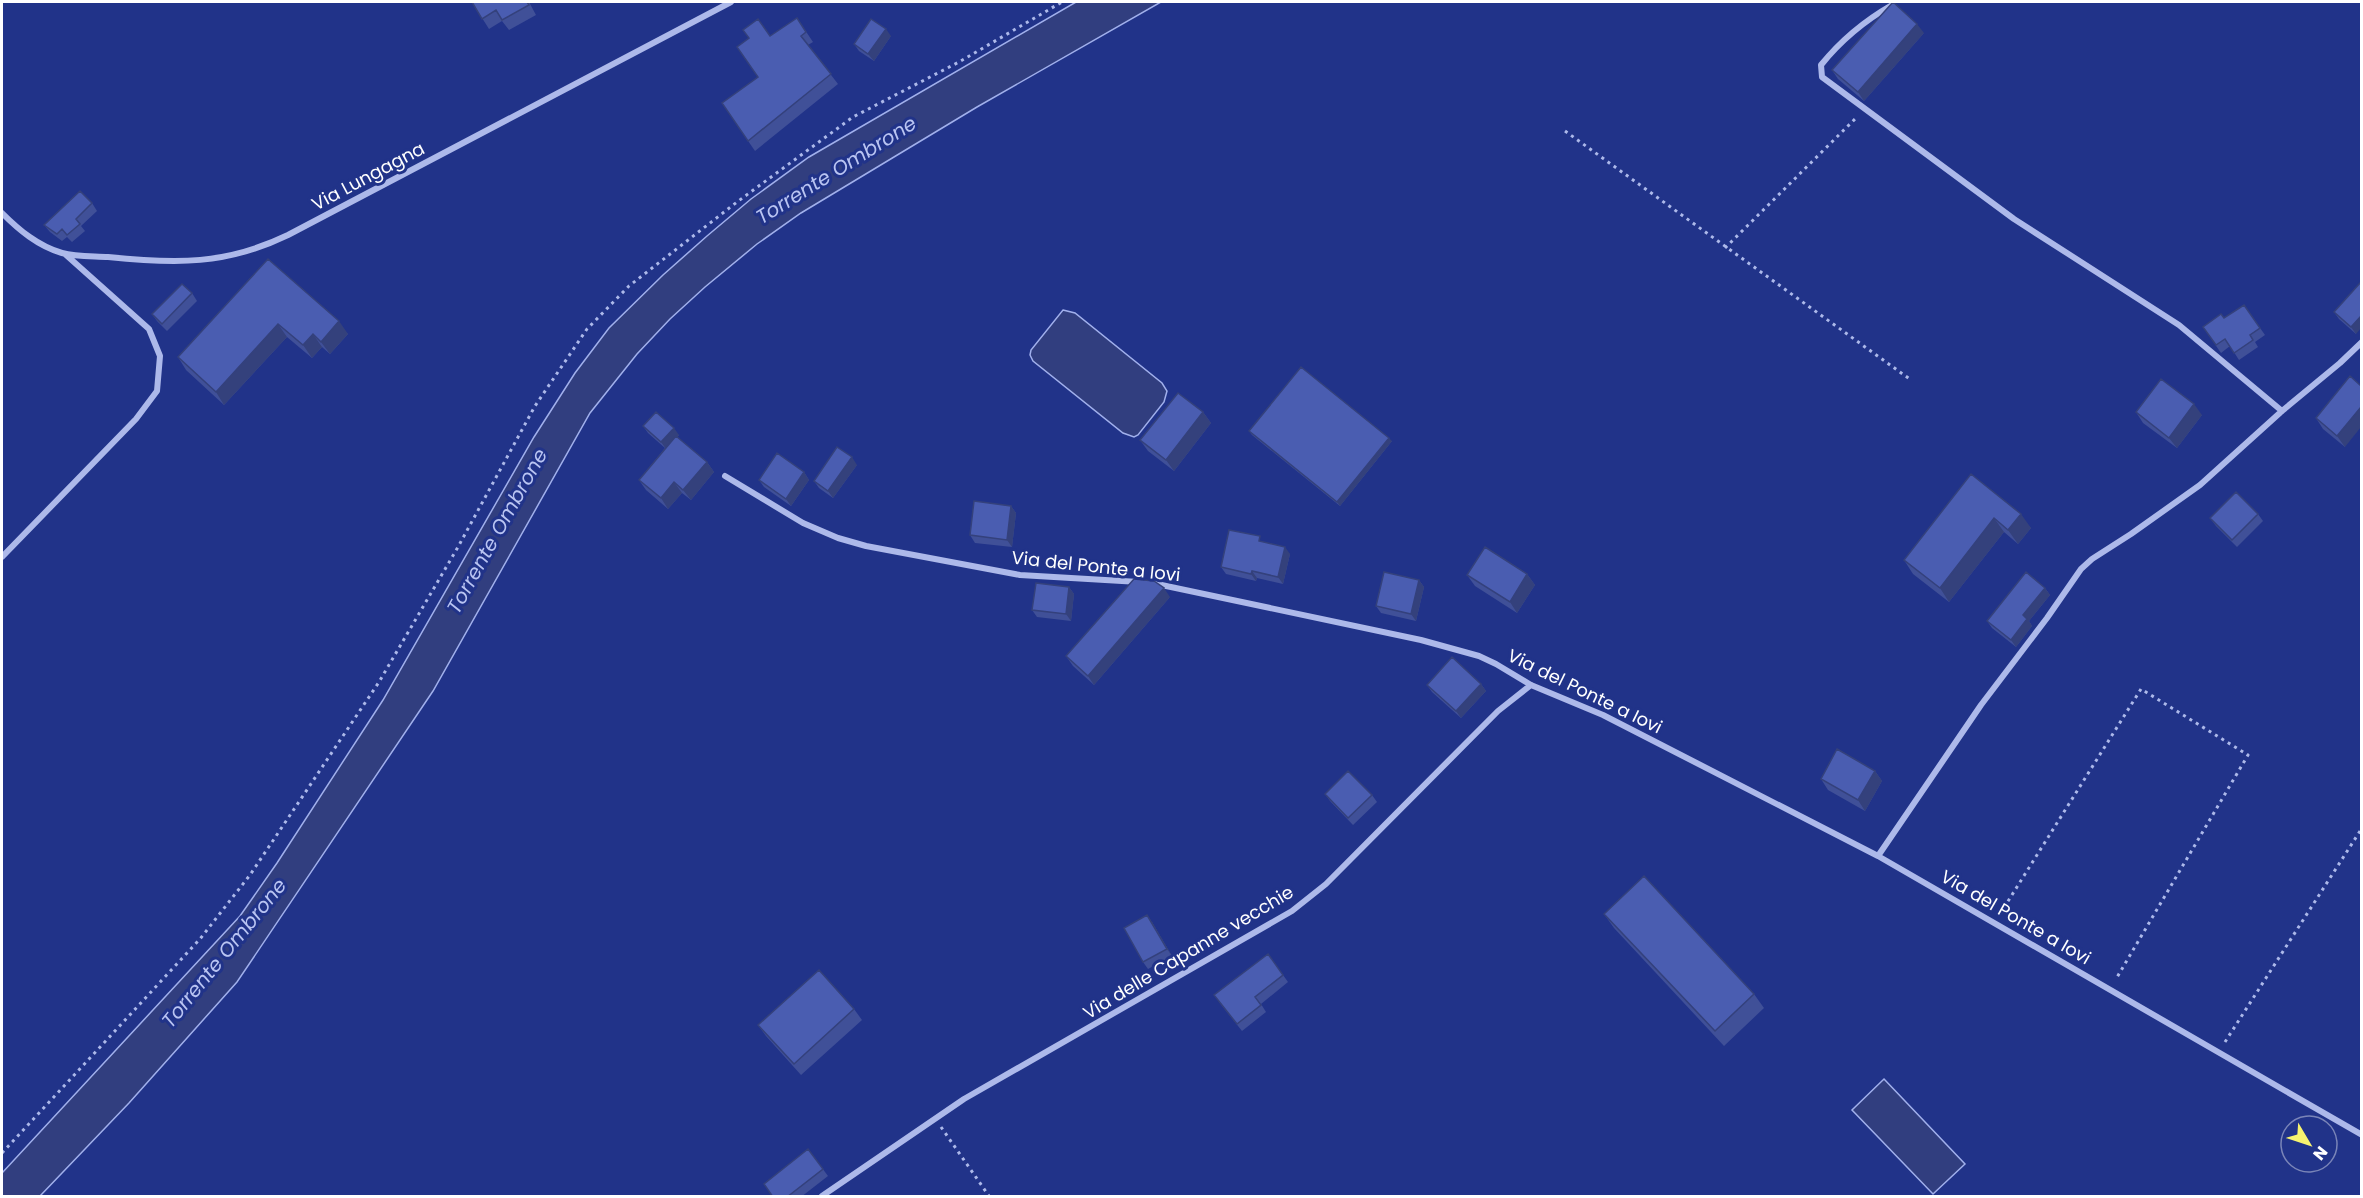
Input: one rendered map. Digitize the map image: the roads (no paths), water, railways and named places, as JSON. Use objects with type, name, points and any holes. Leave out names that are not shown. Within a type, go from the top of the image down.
[{"type":"street","name":"Via Lungagna","points":[[2,213],[27,236],[65,254],[162,262],[204,260],[254,250],[308,224],[731,2]]},
{"type":"street","points":[[1892,5],[1865,21],[1838,44],[1821,65],[1822,77],[2014,219],[2179,325],[2282,411]]},
{"type":"street","points":[[2,557],[136,419],[157,391],[160,356],[149,329],[65,254]]},
{"type":"street","points":[[1878,856],[1981,705],[2081,569],[2092,559],[2200,485],[2361,342]]},
{"type":"street","name":"Via del Ponte a Iovi","points":[[725,476],[803,523],[838,538],[866,546],[1020,575],[1167,586],[1420,640],[1460,650],[1496,664],[1531,686],[1603,715],[1878,856],[2361,1135]]},
{"type":"street","name":"Via delle Capanne vecchie","points":[[822,1197],[964,1099],[1301,904],[1326,884],[1498,711],[1531,686]]},
{"type":"water","name":"Torrente Ombrone","points":[[1076,2],[1161,2],[977,107],[801,213],[757,244],[705,287],[637,354],[590,413],[433,691],[237,982],[129,1103],[40,1196],[2,1196],[2,1173],[240,916],[383,700],[534,437],[575,373],[609,328],[707,236],[751,199],[809,157]]},
{"type":"water","points":[[1063,310],[1075,313],[1162,383],[1167,391],[1164,402],[1138,435],[1134,437],[1123,433],[1033,361],[1030,355],[1031,350]]},
{"type":"water","points":[[1884,1079],[1965,1164],[1933,1194],[1852,1110]]}]
